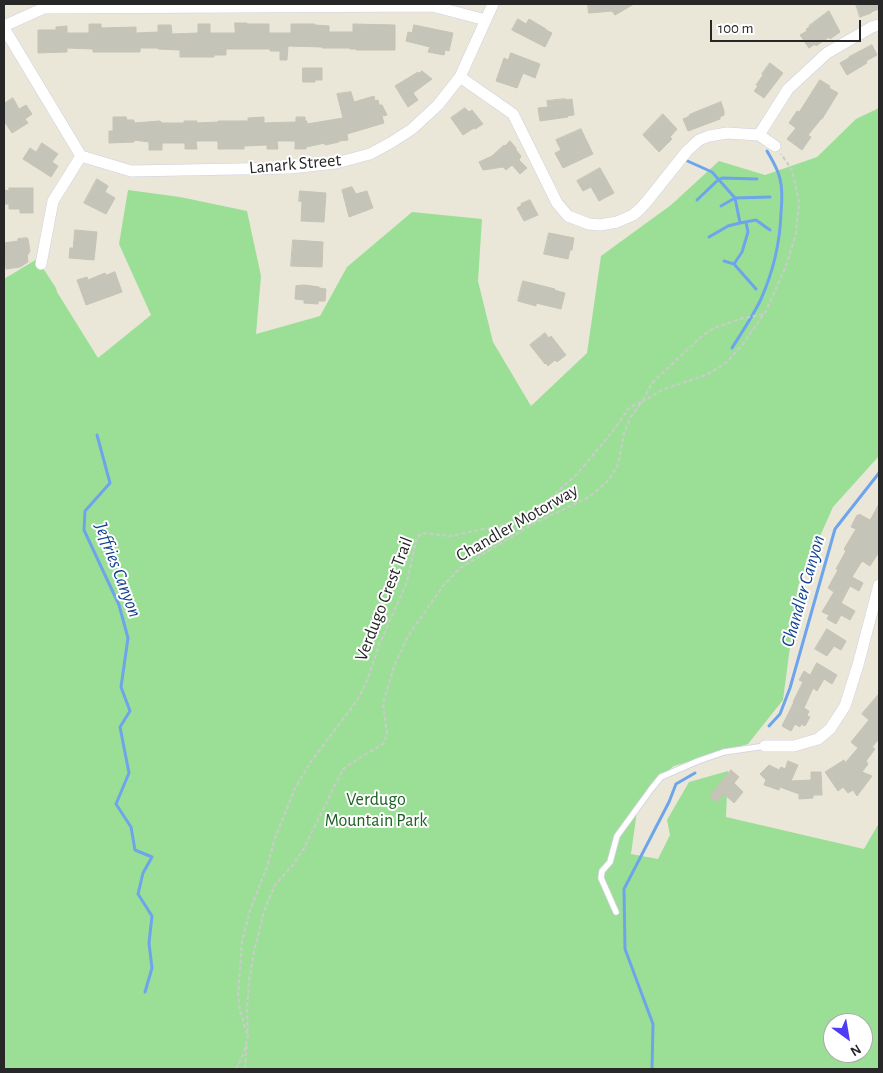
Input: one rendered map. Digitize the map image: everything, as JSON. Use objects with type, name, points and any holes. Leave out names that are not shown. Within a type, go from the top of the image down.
[{"type":"street","name":"Lanark Street","points":[[81,156],[131,171],[290,168],[336,163],[370,154],[412,129],[438,105],[460,77],[493,4]]},
{"type":"street","points":[[41,264],[53,201],[81,156],[4,27],[44,8],[432,6],[486,20]]},
{"type":"street","points":[[759,135],[788,89],[827,53],[872,27],[879,25]]},
{"type":"street","points":[[460,77],[513,114],[556,203],[568,216],[589,224],[600,225],[617,222],[640,209],[687,151],[699,140],[727,133],[759,135],[775,146]]},
{"type":"street","points":[[765,746],[794,746],[818,739],[830,729],[845,706],[879,585]]},
{"type":"lane","points":[[616,912],[601,878],[602,871],[610,862],[617,836],[661,777],[698,760],[724,752],[765,746]]},
{"type":"path","name":"Chandler Motorway","points":[[236,1069],[243,1055],[248,1036],[249,981],[265,908],[275,884],[292,866],[303,850],[343,769],[383,744],[387,734],[384,704],[395,664],[408,636],[443,586],[460,568],[533,524],[589,497],[608,482],[618,465],[624,433],[630,418],[642,402],[662,390],[706,375],[726,363],[743,344],[764,314],[786,266],[796,233],[799,202],[792,170],[775,146]]},
{"type":"path","name":"Verdugo Crest Trail","points":[[245,1069],[248,1036],[240,1011],[238,995],[242,941],[250,910],[267,867],[275,838],[296,788],[312,760],[356,702],[367,682],[379,645],[407,582],[418,537],[423,533],[450,536],[503,525],[525,518],[544,504],[577,474],[610,436],[630,407],[642,402],[652,383],[702,336],[714,328],[740,319],[764,314]]},
{"type":"green space","name":"Verdugo Mountain Park","points":[[879,108],[879,456],[833,507],[798,586],[783,700],[748,744],[674,766],[665,773],[638,804],[631,854],[658,859],[670,835],[667,820],[689,782],[728,771],[726,817],[864,849],[879,823],[879,1069],[4,1069],[4,279],[37,259],[98,358],[151,315],[119,244],[128,190],[180,197],[247,211],[261,276],[256,334],[320,316],[347,267],[412,212],[482,219],[478,281],[493,342],[531,406],[587,353],[601,256],[671,205],[719,161],[765,175],[817,157],[856,119]]},
{"type":"building","points":[[588,4],[634,4],[615,15],[612,11],[589,13]]},
{"type":"building","points":[[856,4],[879,4],[879,9],[860,17]]},
{"type":"building","points":[[829,11],[840,32],[830,39],[829,37],[816,46],[815,44],[809,48],[800,35]]},
{"type":"building","points":[[518,19],[526,24],[529,19],[552,33],[545,47],[512,30]]},
{"type":"building","points":[[235,23],[269,24],[269,33],[291,33],[291,24],[329,26],[329,32],[353,32],[353,24],[395,25],[395,50],[288,46],[287,60],[280,60],[280,51],[270,51],[270,49],[226,49],[226,55],[214,55],[214,57],[180,57],[180,50],[158,48],[140,48],[140,52],[93,52],[93,49],[67,48],[67,52],[38,53],[38,30],[56,30],[56,27],[67,26],[67,33],[89,33],[89,24],[101,24],[101,28],[136,27],[136,33],[158,32],[158,25],[171,25],[172,34],[198,33],[198,24],[210,24],[210,33],[235,33]]},
{"type":"building","points":[[414,25],[453,33],[449,51],[445,50],[444,55],[428,52],[430,47],[406,41],[408,32],[412,33]]},
{"type":"building","points":[[872,45],[877,55],[847,75],[840,63]]},
{"type":"building","points":[[511,53],[540,64],[535,78],[523,73],[517,88],[496,81],[504,58],[508,60]]},
{"type":"building","points":[[770,63],[783,73],[764,98],[754,91]]},
{"type":"building","points":[[303,68],[322,68],[322,80],[303,82]]},
{"type":"building","points":[[422,71],[432,79],[413,93],[418,100],[408,107],[395,86]]},
{"type":"building","points":[[820,80],[838,93],[822,119],[808,135],[811,137],[802,150],[787,139],[796,128],[789,123],[797,111],[799,112]]},
{"type":"building","points":[[351,92],[354,102],[374,96],[375,101],[378,100],[379,105],[382,105],[387,115],[382,116],[384,123],[347,134],[348,140],[325,145],[325,143],[306,147],[306,149],[295,149],[295,141],[277,141],[278,149],[267,149],[267,145],[244,146],[244,149],[218,149],[218,141],[196,141],[197,149],[185,149],[185,143],[162,143],[162,150],[149,150],[149,142],[134,140],[134,142],[109,143],[109,131],[113,131],[113,117],[126,117],[127,120],[134,120],[134,123],[160,121],[162,123],[184,123],[184,121],[197,121],[197,123],[248,121],[248,118],[264,117],[264,123],[296,122],[296,117],[305,117],[307,124],[343,118],[337,94]]},
{"type":"building","points":[[13,98],[19,109],[26,105],[32,114],[25,119],[28,123],[12,133],[4,121],[4,104]]},
{"type":"building","points":[[572,99],[574,115],[540,121],[538,108],[548,107],[547,101]]},
{"type":"building","points":[[721,102],[724,115],[720,119],[688,131],[683,119]]},
{"type":"building","points":[[465,108],[469,112],[472,110],[483,124],[463,135],[451,118]]},
{"type":"building","points":[[663,114],[677,129],[670,137],[672,139],[659,152],[643,135]]},
{"type":"building","points":[[581,129],[593,154],[563,168],[555,153],[561,150],[556,140]]},
{"type":"building","points":[[510,141],[521,156],[519,160],[527,168],[520,174],[512,165],[506,170],[503,167],[483,170],[479,162],[492,156]]},
{"type":"building","points":[[42,143],[58,154],[52,162],[58,166],[51,177],[23,159],[30,148],[36,152]]},
{"type":"building","points":[[600,168],[614,193],[599,201],[591,187],[583,191],[577,181]]},
{"type":"building","points":[[97,179],[108,186],[105,192],[115,198],[106,214],[84,203]]},
{"type":"building","points":[[352,187],[356,194],[367,191],[373,208],[349,217],[342,190]]},
{"type":"building","points":[[9,188],[33,188],[33,213],[20,213],[20,209],[9,209],[9,204],[4,204],[4,190],[9,191]]},
{"type":"building","points":[[300,191],[326,193],[324,222],[301,221],[302,202],[299,201]]},
{"type":"building","points":[[530,200],[538,215],[524,221],[517,208]]},
{"type":"building","points":[[75,230],[97,232],[94,260],[69,258],[70,248],[73,248]]},
{"type":"building","points":[[549,233],[574,238],[568,259],[544,254]]},
{"type":"building","points":[[27,238],[30,252],[27,254],[28,262],[20,267],[6,269],[4,243]]},
{"type":"building","points":[[293,240],[323,242],[322,267],[291,266]]},
{"type":"building","points":[[115,272],[122,292],[86,305],[77,280],[87,277],[88,280],[105,273],[106,275]]},
{"type":"building","points":[[523,281],[565,293],[561,309],[536,303],[536,306],[518,301]]},
{"type":"building","points":[[305,285],[326,289],[325,301],[318,301],[318,304],[304,303],[304,300],[295,299],[296,286]]},
{"type":"building","points":[[545,333],[549,338],[551,336],[566,355],[548,366],[530,345]]},
{"type":"building","points":[[879,504],[879,552],[870,566],[862,561],[852,577],[863,583],[859,591],[850,586],[841,603],[855,611],[850,620],[841,615],[836,624],[827,619],[829,615],[822,612],[834,592],[828,588],[846,551],[844,549],[856,529],[851,527],[857,515],[859,514],[870,520]]},
{"type":"building","points":[[827,629],[846,641],[841,650],[834,646],[827,656],[815,649]]},
{"type":"building","points":[[817,663],[837,675],[832,684],[824,679],[817,691],[813,688],[804,708],[809,711],[807,716],[810,717],[805,726],[801,724],[800,727],[795,724],[791,731],[782,726],[803,682],[799,680],[804,671],[810,675]]},
{"type":"building","points":[[879,694],[879,739],[872,747],[875,749],[866,761],[868,764],[862,772],[872,776],[857,796],[853,790],[848,793],[843,787],[838,791],[825,772],[844,760],[845,763],[858,748],[851,742],[869,720],[862,714]]},
{"type":"building","points":[[788,761],[798,765],[791,781],[811,780],[811,772],[821,772],[822,795],[813,795],[813,798],[799,799],[799,794],[780,787],[779,790],[764,785],[766,780],[760,774],[769,765],[779,770],[781,767],[785,769]]},
{"type":"building","points":[[731,770],[739,777],[734,783],[743,792],[734,803],[724,794],[717,802],[710,796]]},
{"type":"waterway","points":[[732,348],[761,299],[769,278],[777,246],[782,187],[778,172],[767,151]]},
{"type":"waterway","points":[[683,159],[712,172],[735,198],[740,223]]},
{"type":"waterway","points":[[697,200],[722,178],[757,179]]},
{"type":"waterway","points":[[721,206],[735,198],[770,197]]},
{"type":"waterway","points":[[709,237],[728,226],[756,220],[770,230]]},
{"type":"waterway","points":[[734,264],[742,252],[748,232],[746,222]]},
{"type":"waterway","points":[[724,261],[734,264],[756,289]]},
{"type":"waterway","name":"Jeffries Canyon","points":[[97,435],[110,483],[85,511],[84,530],[119,605],[128,638],[121,687],[130,711],[120,727],[129,773],[116,804],[131,827],[135,850],[152,857],[143,873],[138,894],[152,916],[149,943],[152,968],[145,992]]},
{"type":"waterway","name":"Chandler Canyon","points":[[769,726],[780,714],[790,688],[835,529],[879,473]]},
{"type":"waterway","name":"Chandler Canyon","points":[[652,1069],[653,1024],[625,949],[624,889],[669,802],[676,784],[695,773]]}]
